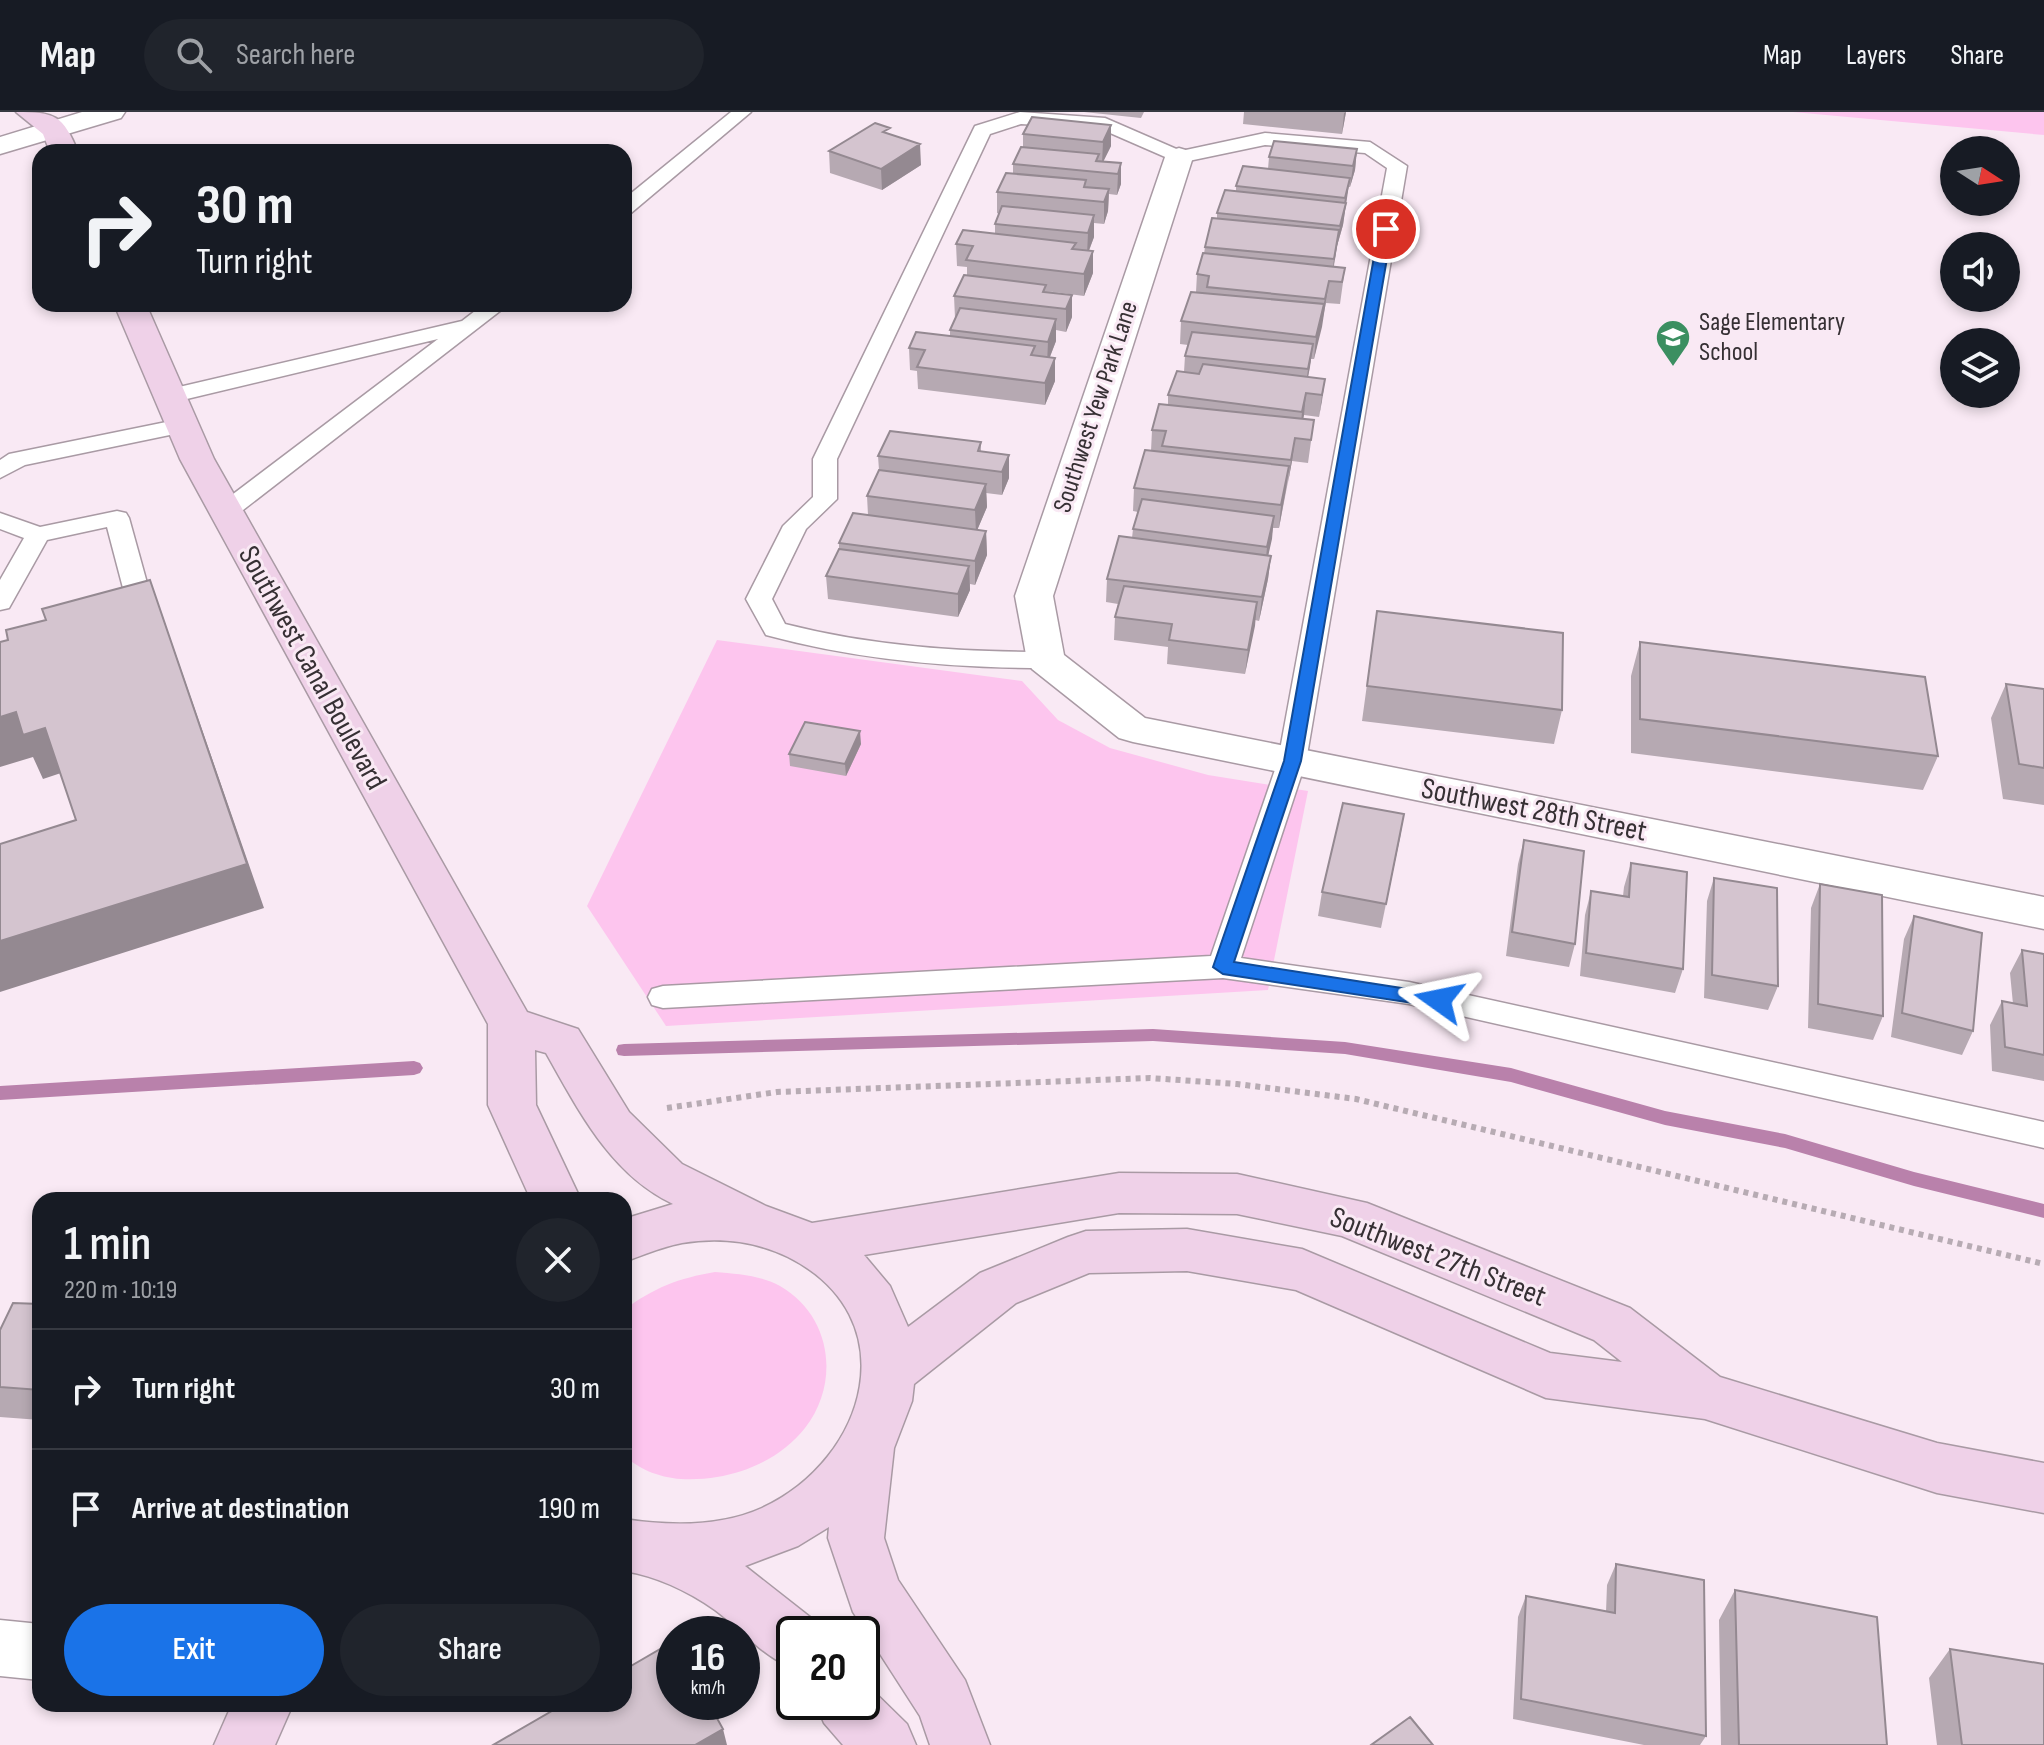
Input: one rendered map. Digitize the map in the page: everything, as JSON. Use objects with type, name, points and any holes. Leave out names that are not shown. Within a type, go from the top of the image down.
[{"type":"main road","points":[[30,112],[59,141]]},
{"type":"main road","name":"Southwest Canal Boulevard","points":[[133,312],[175,411],[225,512],[511,1024],[512,1105],[552,1192]]},
{"type":"main road","points":[[511,1024],[562,1041],[612,1125],[665,1178],[760,1224],[813,1243],[846,1266],[870,1297],[885,1333],[890,1372],[884,1411],[867,1449],[831,1493],[781,1527],[723,1547],[643,1549]]},
{"type":"main road","name":"Southwest 27th Street","points":[[813,1243],[1119,1193],[1237,1194],[1349,1217],[1612,1324],[1705,1396]]},
{"type":"main road","points":[[632,1238],[677,1223],[720,1219],[760,1224]]},
{"type":"main road","name":"Southwest 27th Street","points":[[890,1372],[998,1288],[1086,1252],[1187,1250],[1302,1270],[1546,1375],[1705,1396],[1937,1468],[2044,1488]]},
{"type":"main road","points":[[867,1449],[856,1538],[873,1593],[944,1701],[960,1745]]},
{"type":"main road","points":[[643,1549],[734,1590],[776,1626]]},
{"type":"main road","points":[[244,1745],[259,1712]]},
{"type":"main road","points":[[860,1720],[886,1745]]},
{"type":"street","points":[[0,146],[59,141],[111,112]]},
{"type":"street","name":"Southwest Yew Park Lane","points":[[1046,660],[1034,596],[1179,157]]},
{"type":"street","name":"Southwest 28th Street","points":[[1046,660],[1133,729],[2044,913]]},
{"type":"street","points":[[0,1648],[32,1651]]},
{"type":"lane","points":[[632,202],[742,112]]},
{"type":"lane","points":[[1046,660],[973,661],[821,643],[775,629],[759,599],[795,526],[825,499],[825,459],[982,130],[1020,118],[1105,124],[1179,157],[1265,139],[1370,148],[1397,166],[1292,761],[1223,967]]},
{"type":"lane","points":[[225,512],[487,312]]},
{"type":"lane","points":[[0,471],[17,459],[471,324]]},
{"type":"lane","points":[[0,520],[38,535],[117,518],[142,612],[114,619]]},
{"type":"lane","points":[[0,602],[38,535]]},
{"type":"lane","points":[[663,997],[1223,967],[1409,993],[2044,1135]]},
{"type":"path","points":[[655,1110],[777,1092],[1150,1078],[1237,1084],[1356,1099],[2044,1264]]},
{"type":"shaded area","points":[[1793,112],[2044,112],[2044,135]]},
{"type":"shaded area","points":[[717,640],[1022,681],[1058,720],[1110,748],[1208,775],[1308,791],[1268,990],[666,1026],[587,906]]},
{"type":"shaded area","points":[[715,1272],[764,1279],[780,1286],[810,1314],[820,1332],[825,1351],[823,1390],[816,1410],[797,1438],[766,1461],[742,1471],[702,1479],[671,1478],[648,1471],[632,1462],[632,1305],[667,1285]]},
{"type":"building","points":[[1032,117],[1111,125],[1103,142],[1023,134]]},
{"type":"building","points":[[875,123],[890,128],[883,132],[920,144],[881,169],[829,151]]},
{"type":"building","points":[[1274,141],[1357,149],[1353,166],[1269,157]]},
{"type":"building","points":[[1021,147],[1099,154],[1096,161],[1121,163],[1118,174],[1013,164]]},
{"type":"building","points":[[1243,166],[1350,178],[1345,198],[1236,186]]},
{"type":"building","points":[[1006,173],[1086,180],[1084,187],[1109,189],[1104,202],[997,192]]},
{"type":"building","points":[[1225,190],[1346,203],[1340,226],[1217,213]]},
{"type":"building","points":[[1002,206],[1094,215],[1088,233],[995,224]]},
{"type":"building","points":[[1212,218],[1339,230],[1334,259],[1205,247]]},
{"type":"building","points":[[963,230],[1076,243],[1072,249],[1093,251],[1084,274],[966,260],[973,246],[956,244]]},
{"type":"building","points":[[1203,253],[1345,268],[1342,282],[1329,281],[1325,299],[1207,287],[1209,276],[1197,274]]},
{"type":"building","points":[[964,275],[1046,285],[1043,292],[1072,295],[1066,309],[954,296]]},
{"type":"building","points":[[1191,292],[1324,304],[1316,337],[1181,321]]},
{"type":"building","points":[[960,308],[1056,319],[1048,342],[950,330]]},
{"type":"building","points":[[916,332],[1035,346],[1031,355],[1055,358],[1045,383],[917,367],[925,350],[909,348]]},
{"type":"building","points":[[1192,332],[1313,344],[1308,369],[1185,356]]},
{"type":"building","points":[[1203,364],[1325,379],[1322,395],[1306,393],[1302,412],[1168,395],[1177,371],[1199,374]]},
{"type":"building","points":[[1159,404],[1314,420],[1311,440],[1295,438],[1291,460],[1162,446],[1166,431],[1152,430]]},
{"type":"building","points":[[890,431],[981,442],[978,451],[1009,455],[1002,472],[878,456]]},
{"type":"building","points":[[1145,450],[1289,466],[1281,505],[1134,488]]},
{"type":"building","points":[[879,470],[986,484],[975,510],[867,496]]},
{"type":"building","points":[[1142,499],[1274,516],[1267,547],[1133,529]]},
{"type":"building","points":[[853,513],[986,531],[975,561],[839,543]]},
{"type":"building","points":[[1119,536],[1271,556],[1262,597],[1107,579]]},
{"type":"building","points":[[839,549],[969,566],[958,594],[826,576]]},
{"type":"building","points":[[150,580],[247,864],[0,941],[0,844],[76,820],[45,728],[23,735],[16,712],[0,717],[0,642],[8,640],[6,630],[46,620],[42,609]]},
{"type":"building","points":[[1124,586],[1257,602],[1248,650],[1169,640],[1172,624],[1115,617]]},
{"type":"building","points":[[1377,611],[1563,633],[1562,710],[1367,686]]},
{"type":"building","points":[[1640,642],[1925,677],[1938,756],[1640,719]]},
{"type":"building","points":[[2006,684],[2044,689],[2044,768],[2019,764]]},
{"type":"building","points":[[805,722],[860,731],[845,764],[789,754]]},
{"type":"building","points":[[1343,803],[1404,814],[1386,904],[1322,892]]},
{"type":"building","points":[[1524,840],[1584,851],[1575,944],[1512,932]]},
{"type":"building","points":[[1631,863],[1687,872],[1683,969],[1586,953],[1591,891],[1629,897]]},
{"type":"building","points":[[1714,878],[1777,888],[1778,986],[1712,975]]},
{"type":"building","points":[[1820,884],[1882,895],[1883,1016],[1818,1004]]},
{"type":"building","points":[[1914,916],[1982,933],[1973,1031],[1902,1013]]},
{"type":"building","points":[[2022,950],[2044,954],[2044,1055],[2005,1047],[2002,1001],[2027,1006]]},
{"type":"building","points":[[13,1303],[32,1304],[32,1389],[0,1387],[0,1330]]},
{"type":"building","points":[[1616,1564],[1704,1580],[1706,1736],[1521,1699],[1526,1596],[1615,1613]]},
{"type":"building","points":[[1735,1590],[1877,1617],[1887,1745],[1739,1745]]},
{"type":"building","points":[[1950,1649],[2044,1664],[2044,1745],[1962,1745]]},
{"type":"building","points":[[656,1651],[656,1720],[718,1720],[723,1729],[695,1745],[493,1745],[550,1712],[632,1712],[632,1665]]},
{"type":"building","points":[[1410,1717],[1433,1745],[1371,1745]]},
{"type":"waterway","points":[[624,1050],[1153,1035],[1345,1048],[1511,1075],[1665,1118],[1785,1141],[1914,1179],[2044,1211]]},
{"type":"waterway","points":[[0,1093],[414,1068]]},
{"type":"place","name":"Sage Elementary School","points":[[1673,368]]},
{"type":"route","points":[[1386,229],[1292,761],[1223,967],[1439,1000]]}]
